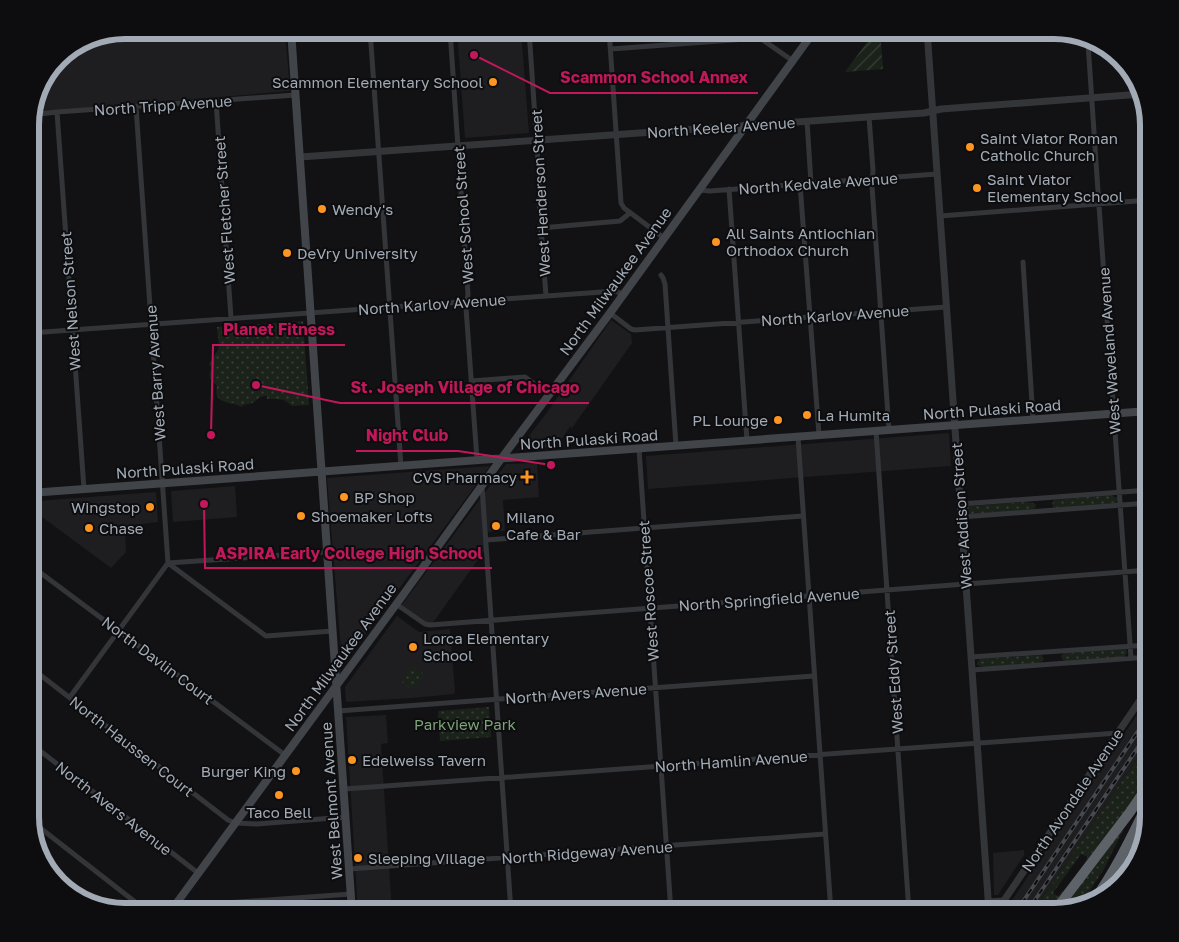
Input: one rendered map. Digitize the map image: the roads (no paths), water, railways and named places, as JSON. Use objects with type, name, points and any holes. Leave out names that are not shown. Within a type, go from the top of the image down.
[{"type":"highway","points":[[1061,903],[1140,797]]},
{"type":"highway","points":[[1101,890],[1114,870],[1140,819]]},
{"type":"main road","name":"West Belmont Avenue","points":[[292,39],[352,903]]},
{"type":"main road","name":"North Milwaukee Avenue","points":[[176,903],[809,39]]},
{"type":"main road","name":"North Pulaski Road","points":[[39,492],[1140,412]]},
{"type":"street","points":[[371,39],[401,466]]},
{"type":"street","name":"West School Street","points":[[451,39],[477,460]]},
{"type":"street","name":"West Henderson Street","points":[[530,39],[546,296]]},
{"type":"street","points":[[610,39],[622,203],[624,208],[664,238]]},
{"type":"street","points":[[611,49],[746,39]]},
{"type":"street","points":[[761,39],[793,61]]},
{"type":"street","name":"West Addison Street","points":[[928,39],[989,902]]},
{"type":"street","name":"West Waveland Avenue","points":[[1088,46],[1130,658]]},
{"type":"street","name":"North Tripp Avenue","points":[[40,114],[295,95]]},
{"type":"street","name":"North Keeler Avenue","points":[[300,157],[869,117],[941,109],[1134,95]]},
{"type":"street","name":"West Fletcher Street","points":[[216,101],[231,318]]},
{"type":"street","name":"West Barry Avenue","points":[[136,107],[168,563]]},
{"type":"street","name":"West Nelson Street","points":[[57,112],[84,490]]},
{"type":"street","points":[[869,117],[889,430]]},
{"type":"street","points":[[807,121],[811,183]]},
{"type":"street","name":"North Kedvale Avenue","points":[[699,190],[710,191],[937,174]]},
{"type":"street","points":[[800,184],[819,435]]},
{"type":"street","points":[[729,189],[747,441]]},
{"type":"street","points":[[940,216],[1140,201]]},
{"type":"street","points":[[541,228],[620,221],[630,212]]},
{"type":"street","points":[[1023,262],[1034,419]]},
{"type":"street","points":[[661,275],[664,284],[668,327],[676,446]]},
{"type":"street","name":"North Karlov Avenue","points":[[39,332],[616,291],[623,295]]},
{"type":"street","name":"North Karlov Avenue","points":[[610,313],[635,330],[946,307]]},
{"type":"street","points":[[472,381],[525,377],[548,394]]},
{"type":"street","name":"West Eddy Street","points":[[876,431],[909,903]]},
{"type":"street","points":[[798,437],[830,903]]},
{"type":"street","name":"West Roscoe Street","points":[[638,449],[670,903]]},
{"type":"street","points":[[482,486],[510,903]]},
{"type":"street","points":[[961,504],[1140,491]]},
{"type":"street","points":[[1049,498],[1050,510]]},
{"type":"street","points":[[1037,499],[1038,511]]},
{"type":"street","points":[[962,517],[1140,504]]},
{"type":"street","points":[[486,540],[803,516]]},
{"type":"street","points":[[168,563],[327,552]]},
{"type":"street","points":[[70,697],[168,563]]},
{"type":"street","points":[[168,563],[266,636],[332,631]]},
{"type":"street","name":"North Springfield Avenue","points":[[396,604],[427,625],[1140,571]]},
{"type":"street","name":"North Davlin Court","points":[[39,572],[286,755]]},
{"type":"street","points":[[971,657],[1140,645]]},
{"type":"street","points":[[1059,651],[1060,664]]},
{"type":"street","points":[[1045,652],[1046,665]]},
{"type":"street","points":[[972,670],[1140,657]]},
{"type":"street","name":"North Haussen Court","points":[[39,674],[228,820],[235,823]]},
{"type":"street","name":"North Avers Avenue","points":[[338,711],[814,676]]},
{"type":"street","name":"North Avondale Avenue","points":[[989,902],[1003,901],[1005,899],[1140,700]]},
{"type":"street","name":"North Hamlin Avenue","points":[[344,789],[1118,733]]},
{"type":"street","name":"North Avers Avenue","points":[[39,750],[198,873]]},
{"type":"street","points":[[235,823],[257,824],[346,817]]},
{"type":"street","points":[[40,828],[136,903]]},
{"type":"street","name":"North Ridgeway Avenue","points":[[349,869],[825,834]]},
{"type":"street","points":[[226,903],[351,894]]},
{"type":"street","points":[[178,900],[182,903]]},
{"type":"street","points":[[979,903],[989,902]]},
{"type":"railway","points":[[1022,903],[1140,728]]},
{"type":"railway","points":[[1033,903],[1140,744]]},
{"type":"place","name":"Scammon School Annex","points":[[474,55]]},
{"type":"place","name":"Scammon Elementary School","points":[[493,82]]},
{"type":"place","name":"Saint Viator Roman Catholic Church","points":[[970,147]]},
{"type":"place","name":"Saint Viator Elementary School","points":[[977,188]]},
{"type":"place","name":"Wendy's","points":[[322,209]]},
{"type":"place","name":"All Saints Antiochian Orthodox Church","points":[[716,242]]},
{"type":"place","name":"DeVry University","points":[[287,253]]},
{"type":"place","name":"St. Joseph Village of Chicago","points":[[256,385]]},
{"type":"place","name":"La Humita","points":[[807,415]]},
{"type":"place","name":"PL Lounge","points":[[778,420]]},
{"type":"place","name":"Planet Fitness","points":[[211,435]]},
{"type":"place","name":"Night Club","points":[[551,465]]},
{"type":"place","name":"CVS Pharmacy","points":[[527,477]]},
{"type":"place","name":"BP Shop","points":[[344,497]]},
{"type":"place","name":"ASPIRA Early College High School","points":[[204,504]]},
{"type":"place","name":"Wingstop","points":[[150,507]]},
{"type":"place","name":"Shoemaker Lofts","points":[[301,516]]},
{"type":"place","name":"Milano Cafe & Bar","points":[[496,526]]},
{"type":"place","name":"Chase","points":[[89,528]]},
{"type":"place","name":"Lorca Elementary School","points":[[413,647]]},
{"type":"place","name":"Edelweiss Tavern","points":[[352,760]]},
{"type":"place","name":"Burger King","points":[[296,771]]},
{"type":"place","name":"Taco Bell","points":[[279,795]]},
{"type":"place","name":"Sleeping Village","points":[[358,858]]},
{"type":"park label","name":"Parkview Park","points":[[465,724]]}]
